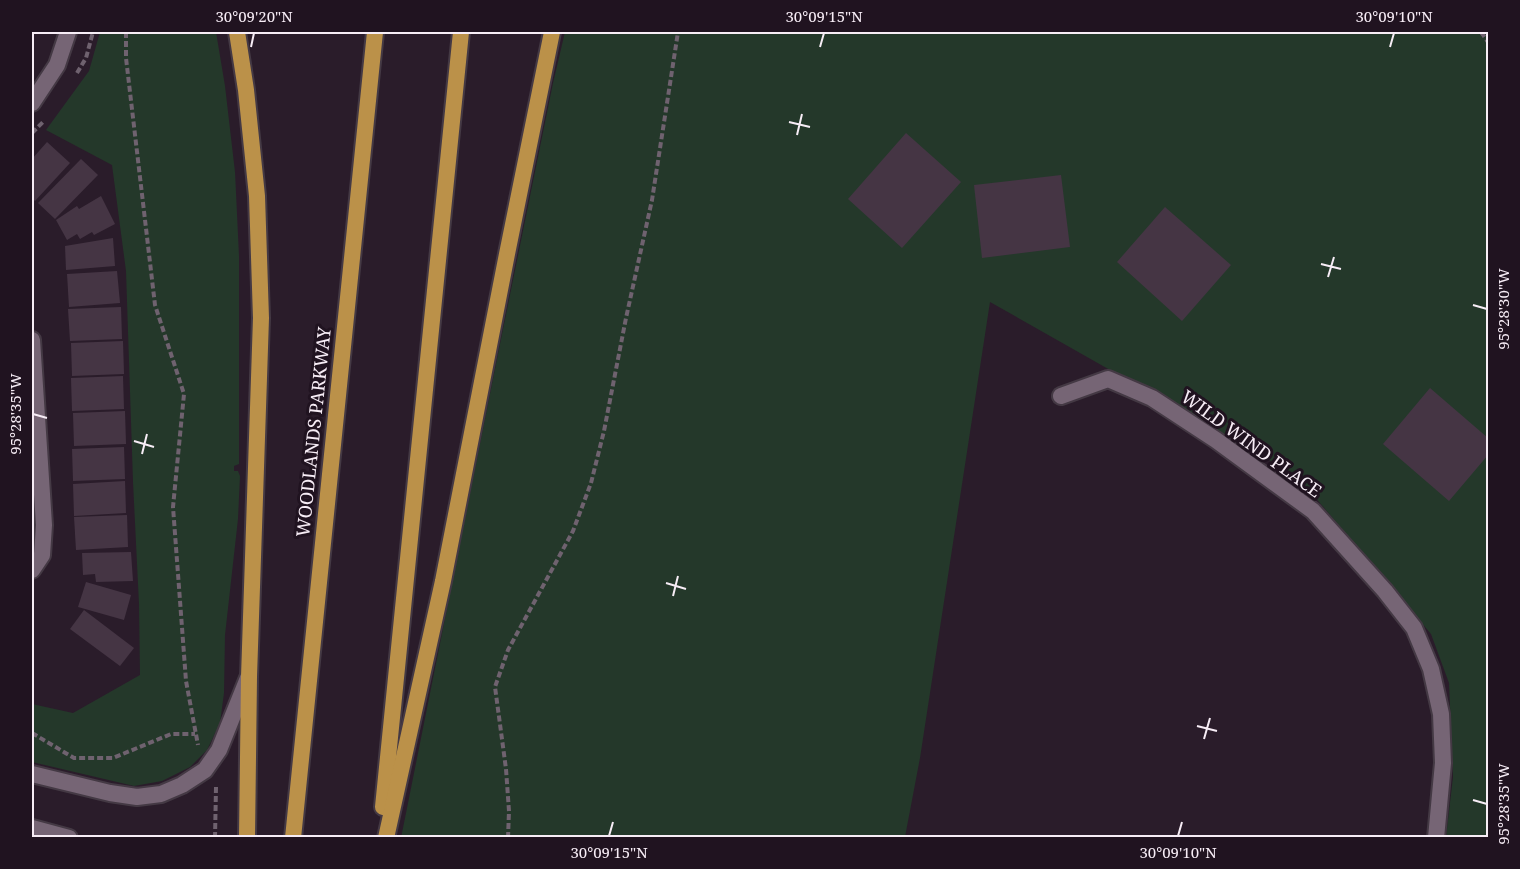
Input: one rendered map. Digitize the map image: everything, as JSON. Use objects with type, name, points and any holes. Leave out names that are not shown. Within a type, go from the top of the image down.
[{"type":"main road","points":[[237,32],[246,90],[257,196],[261,318],[249,677],[247,837]]},
{"type":"main road","name":"WOODLANDS PARKWAY","points":[[292,837],[375,32]]},
{"type":"main road","points":[[380,837],[461,32]]},
{"type":"main road","points":[[386,837],[443,581],[552,32]]},
{"type":"street","points":[[32,103],[57,65],[68,32]]},
{"type":"street","points":[[32,340],[44,525],[42,555],[32,570]]},
{"type":"street","name":"WILD WIND PLACE","points":[[1061,396],[1108,379],[1152,398],[1313,511],[1386,591],[1414,628],[1431,669],[1441,714],[1443,763],[1436,837]]},
{"type":"street","points":[[32,774],[110,793],[137,797],[161,794],[182,785],[205,770],[219,750],[249,677]]},
{"type":"street","points":[[32,828],[69,837]]},
{"type":"path","points":[[126,32],[126,58],[155,305],[184,394],[173,507],[186,681],[195,734],[205,770],[216,788],[215,837]]},
{"type":"path","points":[[508,837],[506,769],[495,687],[508,650],[573,531],[591,483],[652,200],[678,32]]},
{"type":"path","points":[[1481,32],[1488,42]]},
{"type":"path","points":[[32,733],[74,758],[113,758],[171,734],[195,734]]},
{"type":"green space","points":[[100,32],[216,32],[235,172],[239,256],[239,464],[234,466],[234,471],[238,471],[240,476],[238,519],[225,635],[224,693],[220,723],[207,750],[190,767],[162,781],[134,786],[32,762],[32,704],[73,713],[140,675],[126,271],[112,165],[46,130],[89,71]]},
{"type":"green space","points":[[565,32],[1488,32],[1488,837],[1446,837],[1453,777],[1449,683],[1431,634],[1297,476],[990,302],[920,758],[905,837],[401,838]]},
{"type":"building","points":[[906,133],[961,182],[902,248],[848,199]]},
{"type":"building","points":[[47,142],[70,163],[35,201],[32,198],[32,159]]},
{"type":"building","points":[[81,159],[98,175],[55,219],[38,203]]},
{"type":"building","points":[[1061,175],[1070,247],[982,258],[974,185]]},
{"type":"building","points":[[101,196],[115,224],[94,235],[92,232],[80,239],[77,234],[67,240],[56,220],[77,206],[79,209]]},
{"type":"building","points":[[1165,207],[1231,265],[1182,321],[1117,262]]},
{"type":"building","points":[[113,238],[115,266],[66,270],[65,246]]},
{"type":"building","points":[[117,271],[120,303],[69,307],[67,274]]},
{"type":"building","points":[[121,307],[122,339],[70,341],[68,309]]},
{"type":"building","points":[[123,341],[124,374],[72,376],[71,343]]},
{"type":"building","points":[[123,376],[124,409],[72,411],[71,378]]},
{"type":"building","points":[[1430,388],[1488,438],[1488,455],[1449,501],[1383,444]]},
{"type":"building","points":[[125,411],[126,444],[74,446],[73,413]]},
{"type":"building","points":[[124,447],[125,479],[73,481],[72,449]]},
{"type":"building","points":[[125,481],[126,513],[74,516],[73,484]]},
{"type":"building","points":[[127,515],[128,547],[76,550],[74,517]]},
{"type":"building","points":[[131,552],[133,581],[96,582],[95,574],[83,575],[82,553]]},
{"type":"building","points":[[86,582],[131,595],[124,620],[78,607]]},
{"type":"building","points":[[84,610],[134,648],[120,666],[70,629]]}]
